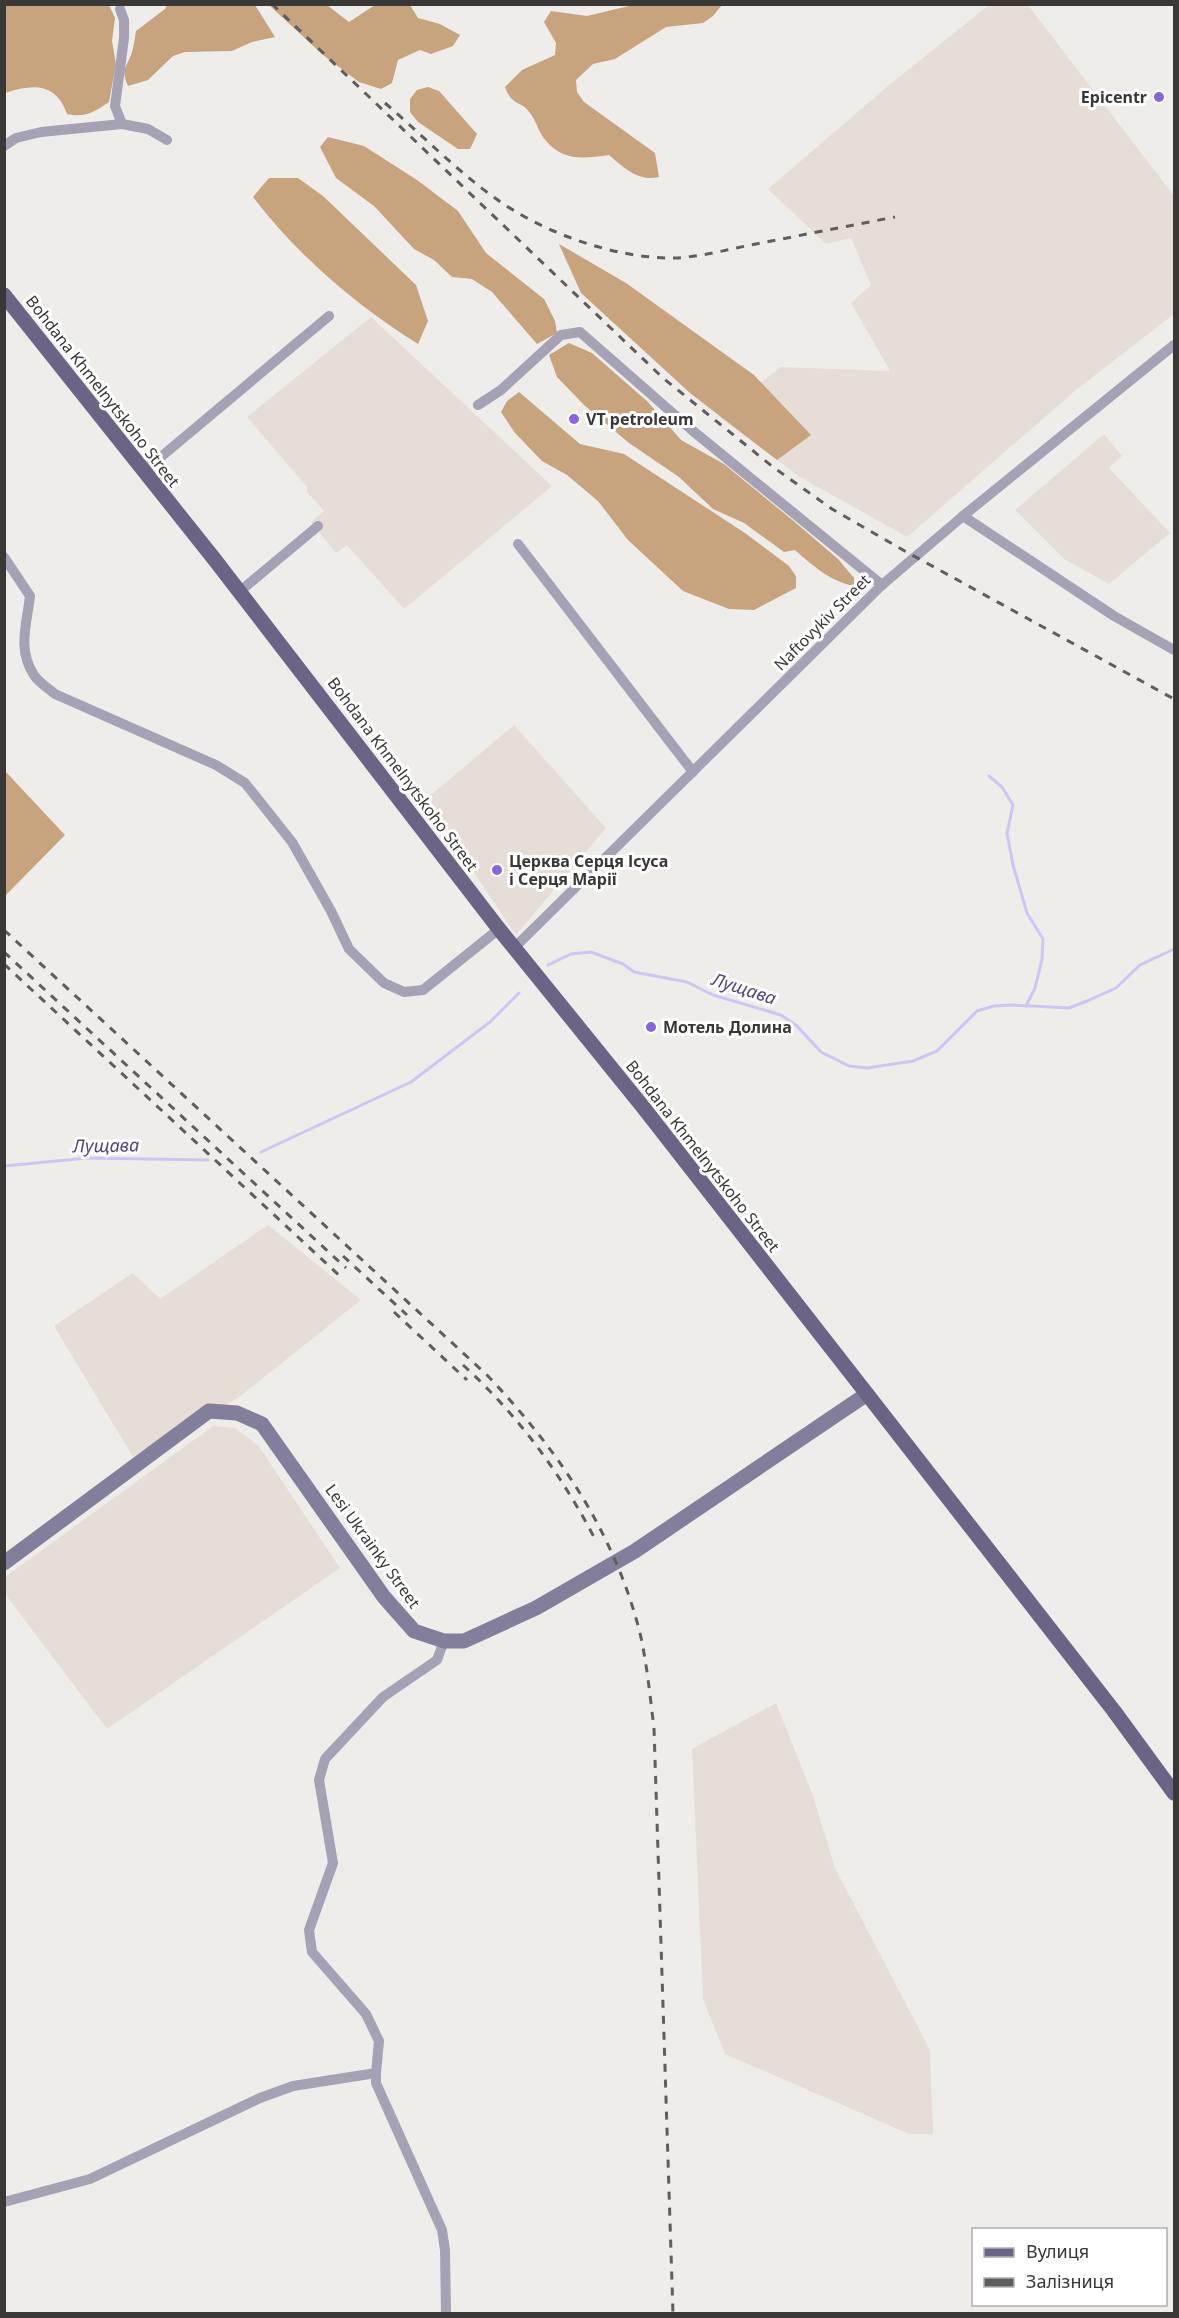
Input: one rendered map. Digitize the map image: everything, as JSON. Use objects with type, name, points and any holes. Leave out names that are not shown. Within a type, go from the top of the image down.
[{"type":"main road","name":"Bohdana Khmelnytskoho Street","points":[[4,295],[239,592],[499,929],[867,1394],[1114,1711],[1174,1793]]},
{"type":"street","points":[[120,9],[124,20],[124,38],[115,106],[122,124]]},
{"type":"street","points":[[4,146],[16,138],[41,132],[122,124],[148,129],[167,140]]},
{"type":"street","points":[[144,471],[329,316]]},
{"type":"street","points":[[478,405],[501,390],[561,335],[580,332],[693,431],[882,585]]},
{"type":"street","name":"Naftovykiv Street","points":[[515,947],[882,585],[963,516],[1174,345]]},
{"type":"street","points":[[963,516],[1094,603],[1174,650]]},
{"type":"street","points":[[239,592],[318,526]]},
{"type":"street","points":[[518,544],[693,772]]},
{"type":"street","points":[[4,557],[30,596],[23,642],[26,659],[34,676],[55,694],[216,765],[245,783],[292,842],[331,911],[349,949],[384,983],[404,992],[423,990],[499,929]]},
{"type":"street","name":"Lesi Ukrainky Street","points":[[4,1563],[209,1411],[237,1413],[262,1424],[384,1597],[414,1631],[444,1641],[464,1641],[536,1608],[635,1551],[867,1394]]},
{"type":"street","points":[[444,1641],[437,1660],[383,1697],[325,1759],[319,1780],[333,1863],[309,1930],[312,1952],[366,2014],[379,2041],[376,2083],[442,2230],[445,2250],[446,2313]]},
{"type":"street","points":[[4,2202],[90,2180],[260,2098],[293,2086],[376,2073]]},
{"type":"shaded area","points":[[5,5],[109,5],[115,18],[112,41],[116,64],[109,102],[89,113],[73,115],[67,114],[56,96],[42,88],[25,88],[5,93]]},
{"type":"shaded area","points":[[167,5],[255,5],[275,37],[252,42],[232,51],[185,52],[173,56],[148,80],[128,86],[124,72],[132,52],[136,31]]},
{"type":"shaded area","points":[[269,5],[327,5],[349,22],[375,5],[410,5],[418,18],[440,24],[460,35],[453,46],[431,54],[420,50],[398,60],[392,83],[381,89],[359,82],[323,55]]},
{"type":"shaded area","points":[[633,5],[722,5],[703,23],[666,27],[615,59],[593,64],[576,80],[577,92],[584,102],[655,153],[659,177],[652,178],[632,173],[609,155],[576,157],[561,153],[544,139],[527,109],[511,98],[505,87],[522,70],[555,55],[556,43],[544,22],[551,11],[587,16]]},
{"type":"shaded area","points":[[989,5],[1028,5],[1174,196],[1174,314],[1076,390],[907,537],[800,477],[718,416],[781,367],[890,371],[851,303],[871,285],[851,238],[826,244],[768,189],[888,86]]},
{"type":"shaded area","points":[[428,87],[439,91],[477,134],[470,149],[458,149],[418,122],[410,112],[410,99],[417,90]]},
{"type":"shaded area","points":[[328,137],[364,146],[417,180],[458,211],[486,253],[544,299],[555,321],[557,333],[537,344],[492,292],[472,279],[452,277],[434,260],[414,249],[374,206],[336,178],[320,147]]},
{"type":"shaded area","points":[[269,178],[298,178],[323,196],[416,285],[428,321],[418,344],[351,296],[288,239],[253,197]]},
{"type":"shaded area","points":[[559,244],[626,283],[754,375],[811,435],[777,460],[690,393],[581,293]]},
{"type":"shaded area","points":[[371,317],[552,486],[404,609],[347,545],[336,553],[311,522],[324,511],[307,492],[307,487],[247,417]]},
{"type":"shaded area","points":[[569,343],[592,353],[648,402],[681,440],[724,464],[796,523],[838,559],[854,578],[854,586],[830,577],[795,550],[784,552],[744,523],[713,509],[679,477],[629,443],[584,405],[557,377],[549,355]]},
{"type":"shaded area","points":[[519,392],[580,444],[624,454],[745,533],[789,566],[796,576],[796,588],[754,610],[729,609],[683,591],[628,540],[598,501],[567,475],[542,461],[515,433],[501,412],[507,401]]},
{"type":"shaded area","points":[[1104,434],[1122,456],[1109,468],[1170,533],[1109,584],[1064,559],[1015,510]]},
{"type":"shaded area","points":[[514,725],[606,828],[516,935],[425,800]]},
{"type":"shaded area","points":[[5,771],[65,835],[5,896]]},
{"type":"shaded area","points":[[268,1225],[361,1300],[238,1398],[133,1457],[54,1326],[133,1273],[160,1299]]},
{"type":"shaded area","points":[[213,1426],[235,1428],[258,1445],[340,1568],[107,1729],[5,1594],[5,1577]]},
{"type":"shaded area","points":[[776,1703],[813,1796],[835,1868],[930,2050],[933,2134],[909,2134],[725,2054],[703,1999],[692,1749]]},
{"type":"waterway","points":[[989,776],[1002,787],[1013,805],[1007,833],[1013,865],[1027,913],[1043,939],[1042,959],[1035,988],[1026,1006]]},
{"type":"waterway","name":"Лущава","points":[[548,965],[571,954],[591,952],[623,964],[634,972],[687,982],[713,995],[781,1015],[797,1026],[821,1052],[849,1066],[867,1068],[913,1061],[937,1051],[977,1011],[994,1006],[1011,1005],[1069,1008],[1116,988],[1140,965],[1174,949]]},
{"type":"waterway","name":"Лущава","points":[[261,1152],[411,1082],[490,1022],[519,993]]},
{"type":"waterway","name":"Лущава","points":[[4,1166],[88,1158],[208,1160]]},
{"type":"railway","points":[[272,4],[663,378],[773,467],[832,509],[1174,699]]},
{"type":"railway","points":[[385,103],[467,176],[514,211],[557,233],[605,249],[652,257],[685,257],[895,217]]},
{"type":"railway","points":[[4,930],[487,1375],[513,1403],[560,1463],[599,1526],[629,1596],[640,1633],[654,1728],[673,2314]]},
{"type":"railway","points":[[4,952],[346,1268]]},
{"type":"railway","points":[[4,964],[342,1278]]},
{"type":"railway","points":[[343,1256],[407,1315]]},
{"type":"railway","points":[[394,1312],[467,1380]]},
{"type":"railway","points":[[463,1365],[502,1404],[537,1447],[569,1493],[596,1541]]},
{"type":"place","name":"Epicentr","points":[[1159,97]]},
{"type":"place","name":"VT petroleum","points":[[574,419]]},
{"type":"place","name":"Церква Серця Ісуса і Серця Марії","points":[[497,870]]},
{"type":"place","name":"Мотель Долина","points":[[651,1027]]}]
